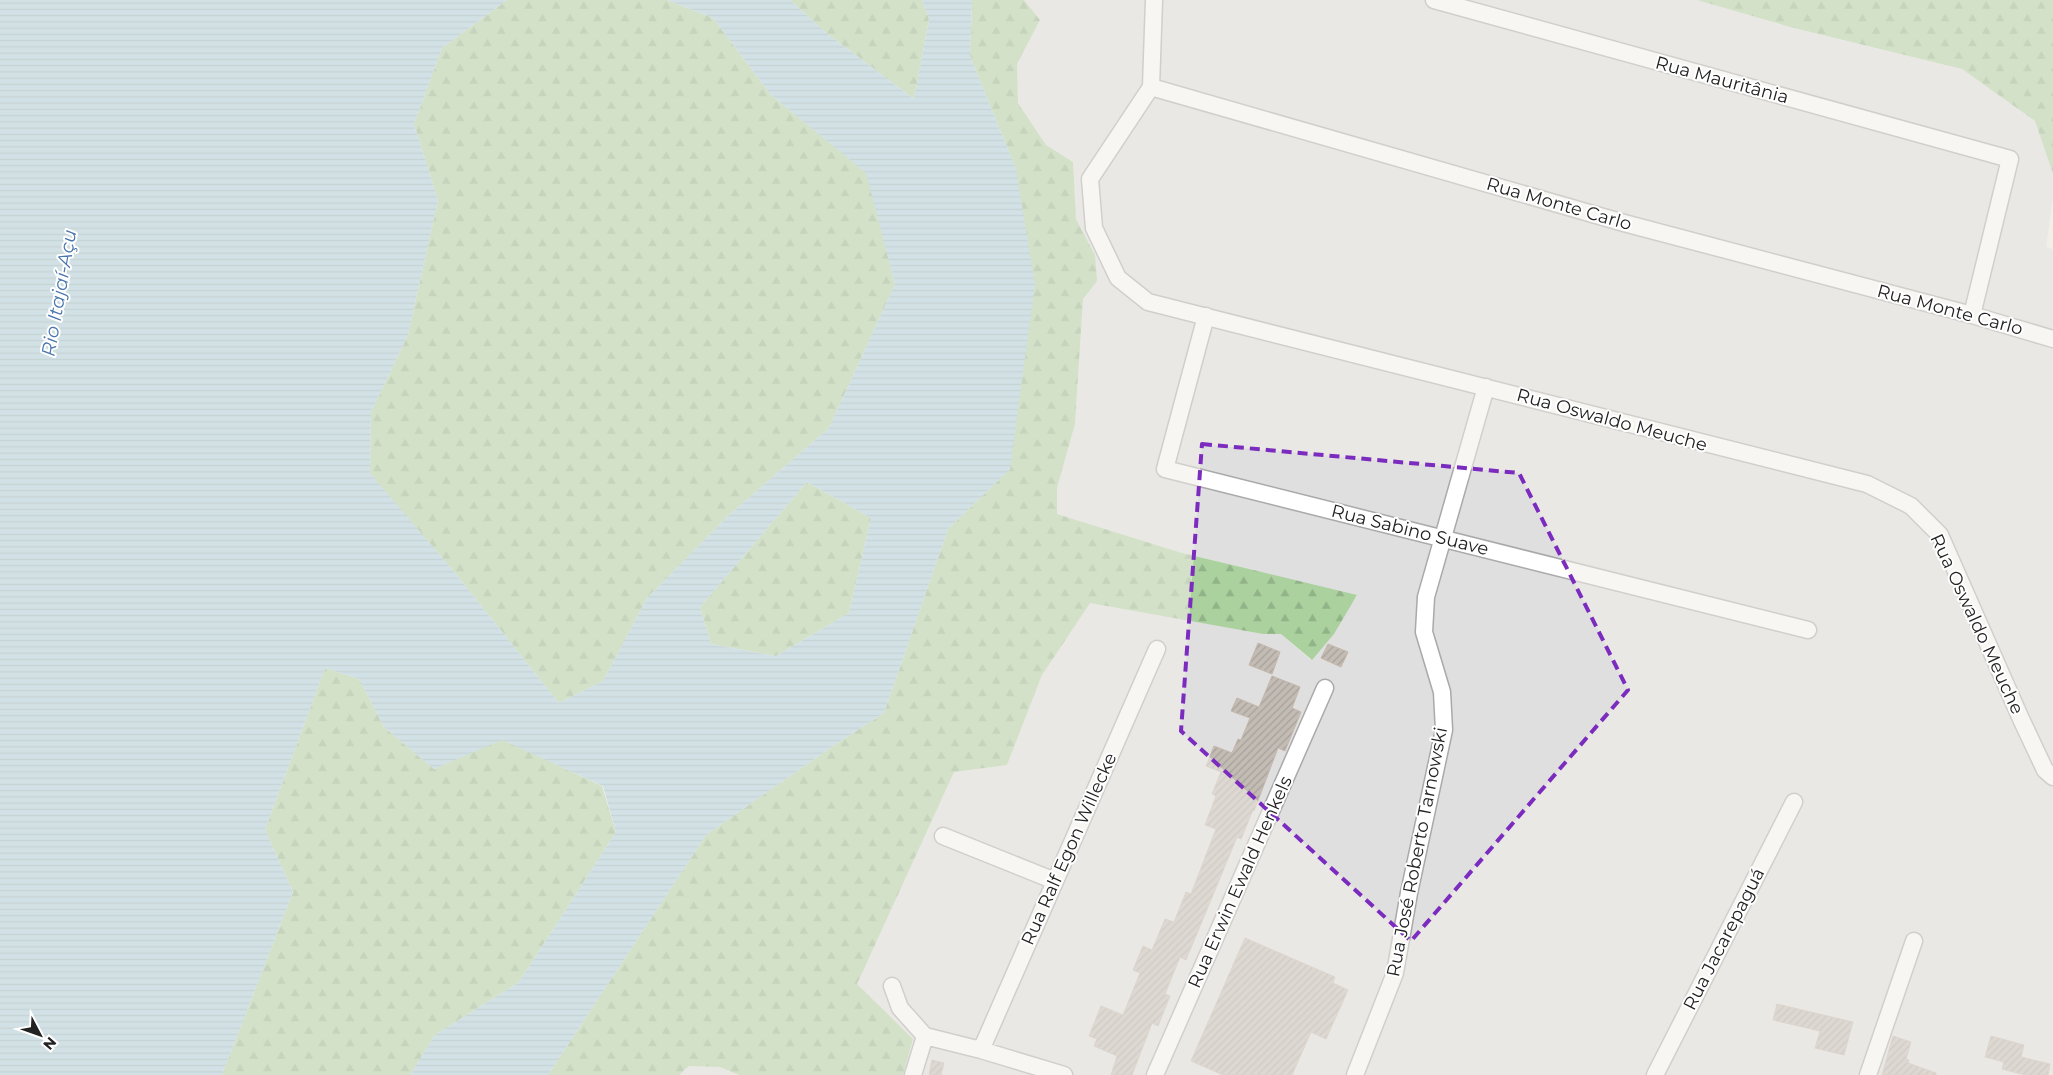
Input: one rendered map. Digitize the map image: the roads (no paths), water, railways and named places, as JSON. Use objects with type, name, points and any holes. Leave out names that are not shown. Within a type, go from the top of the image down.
[{"type":"street","points":[[1151,87],[1154,0]]},
{"type":"street","name":"Rua Mauritânia","points":[[1434,0],[2010,159],[1972,315]]},
{"type":"street","name":"Rua Oswaldo Meuche","points":[[1151,87],[1090,179],[1094,228],[1118,278],[1148,302],[1867,484],[1911,506],[1940,535],[2021,719],[2045,770],[2053,777]]},
{"type":"street","name":"Rua Monte Carlo","points":[[1151,87],[1615,221],[1972,315],[2053,339]]},
{"type":"street","name":"Rua Sabino Suave","points":[[1206,316],[1165,469],[1808,630]]},
{"type":"street","name":"Rua José Roberto Tarnowski","points":[[1355,1075],[1395,973],[1409,894],[1444,730],[1442,692],[1424,632],[1426,597],[1486,387]]},
{"type":"street","name":"Rua Ralf Egon Willecke","points":[[981,1050],[1157,649]]},
{"type":"street","name":"Rua Erwin Ewald Henkels","points":[[1155,1075],[1325,688]]},
{"type":"street","name":"Rua Jacarepaguá","points":[[1655,1075],[1794,802]]},
{"type":"street","points":[[943,836],[1054,881]]},
{"type":"street","points":[[1868,1075],[1914,941]]},
{"type":"street","points":[[892,986],[900,1008],[925,1036],[981,1050],[1064,1075]]},
{"type":"street","points":[[914,1075],[925,1036]]},
{"type":"water","name":"Rio Itajaí-Açu","points":[[0,0],[507,0],[442,48],[414,124],[438,200],[408,335],[371,412],[370,473],[456,574],[559,703],[603,681],[647,598],[729,515],[829,428],[895,284],[866,173],[771,95],[713,18],[667,0],[790,0],[825,32],[914,99],[929,19],[922,0],[972,0],[970,56],[1016,169],[1035,284],[1010,469],[948,529],[884,713],[833,746],[706,835],[548,1075],[410,1075],[435,1035],[519,982],[616,832],[603,786],[502,740],[434,769],[384,727],[359,679],[325,668],[265,830],[293,892],[222,1075],[0,1075]],"holes":[[[807,482],[871,518],[849,613],[776,656],[711,644],[700,607]]]}]
